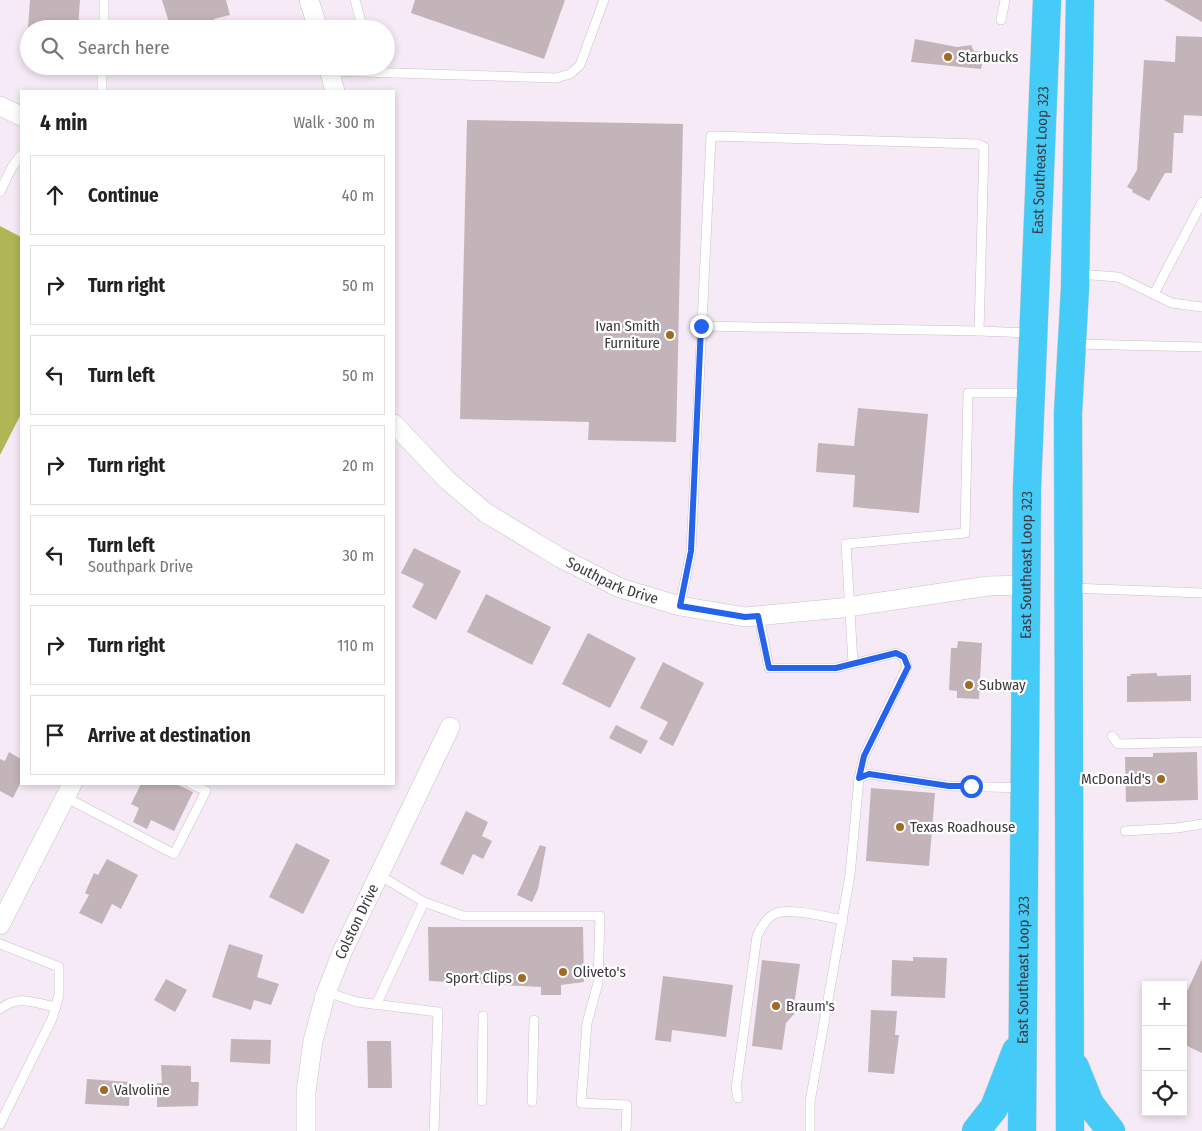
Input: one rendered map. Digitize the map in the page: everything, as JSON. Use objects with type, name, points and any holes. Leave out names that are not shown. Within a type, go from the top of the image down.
[{"type":"highway","name":"East Southeast Loop 323","points":[[1022,1131],[1028,488],[1047,0]]},
{"type":"highway","points":[[1070,1131],[1068,413],[1075,274],[1080,0]]},
{"type":"highway","points":[[976,1131],[994,1108],[1022,1034]]},
{"type":"highway","points":[[1070,1054],[1090,1104],[1111,1131]]},
{"type":"street","points":[[309,0],[315,20]]},
{"type":"street","points":[[331,75],[335,90]]},
{"type":"street","points":[[0,106],[20,116]]},
{"type":"street","name":"Southpark Drive","points":[[395,425],[447,480],[486,513],[559,556],[620,588],[680,606],[745,617],[850,607],[988,586],[1027,585]]},
{"type":"street","name":"Colston Drive","points":[[306,1131],[306,1092],[312,1049],[326,992],[343,950],[450,727]]},
{"type":"street","points":[[0,925],[68,790]]},
{"type":"lane","points":[[104,0],[104,20]]},
{"type":"lane","points":[[356,0],[361,20]]},
{"type":"lane","points":[[395,70],[556,78],[570,74],[580,65],[604,0]]},
{"type":"lane","points":[[1001,20],[1004,0]]},
{"type":"lane","points":[[102,75],[102,90]]},
{"type":"lane","points":[[680,606],[691,551],[711,136],[978,144],[984,147],[979,331]]},
{"type":"lane","points":[[0,192],[12,167],[20,156]]},
{"type":"lane","points":[[1154,294],[1202,202]]},
{"type":"lane","points":[[1075,274],[1118,277],[1172,303],[1202,307]]},
{"type":"lane","points":[[701,326],[1034,333]]},
{"type":"lane","points":[[1072,344],[1202,347]]},
{"type":"lane","points":[[853,663],[846,544],[965,533],[968,393],[1031,393]]},
{"type":"lane","points":[[1069,588],[1202,593]]},
{"type":"lane","points":[[758,616],[769,668],[836,668],[896,653],[904,657],[908,667],[864,756],[859,778],[850,876],[810,1102],[810,1131]]},
{"type":"lane","points":[[1112,736],[1118,744],[1202,742]]},
{"type":"lane","points":[[859,778],[869,774],[949,786],[1026,788]]},
{"type":"lane","points":[[68,790],[174,854],[206,792],[193,785]]},
{"type":"lane","points":[[1125,831],[1177,828],[1202,824]]},
{"type":"lane","points":[[379,874],[424,902],[464,916],[600,916],[598,983],[587,1023],[581,1103],[627,1105],[626,1131]]},
{"type":"lane","points":[[376,1005],[424,902]]},
{"type":"lane","points":[[738,1098],[736,1088],[757,936],[766,921],[777,912],[806,913],[842,920]]},
{"type":"lane","points":[[0,944],[59,967],[59,995],[52,1019],[0,1124]]},
{"type":"lane","points":[[326,992],[356,1002],[438,1012],[434,1131]]},
{"type":"lane","points":[[0,1009],[11,1000],[56,1007]]},
{"type":"lane","points":[[482,1101],[483,1016]]},
{"type":"lane","points":[[532,1102],[534,1020]]},
{"type":"green space","points":[[0,226],[20,236],[20,416],[0,455]]},
{"type":"building","points":[[30,0],[80,0],[79,20],[29,20]]},
{"type":"building","points":[[162,0],[226,0],[230,15],[214,20],[168,20]]},
{"type":"building","points":[[415,0],[565,0],[544,59],[411,13]]},
{"type":"building","points":[[1164,0],[1202,0],[1202,22]]},
{"type":"building","points":[[1176,36],[1202,37],[1202,116],[1184,115],[1183,133],[1174,133],[1172,173],[1165,173],[1149,201],[1132,192],[1133,190],[1127,187],[1137,170],[1144,60],[1175,62]]},
{"type":"building","name":"Starbucks","points":[[915,39],[957,47],[971,45],[974,51],[985,52],[981,69],[911,62]]},
{"type":"building","points":[[467,120],[683,124],[676,442],[588,440],[589,422],[460,419]]},
{"type":"building","points":[[858,408],[928,414],[919,513],[853,507],[855,475],[816,472],[818,443],[854,446]]},
{"type":"building","points":[[414,548],[461,571],[436,620],[412,607],[424,584],[401,573]]},
{"type":"building","points":[[486,594],[551,627],[532,665],[467,632]]},
{"type":"building","points":[[588,633],[636,658],[610,708],[562,684]]},
{"type":"building","points":[[958,641],[982,643],[979,699],[957,698],[957,691],[949,690],[951,648],[957,648]]},
{"type":"building","points":[[663,662],[704,683],[673,746],[659,739],[668,722],[640,708]]},
{"type":"building","points":[[1157,673],[1157,676],[1191,675],[1191,701],[1127,702],[1127,676],[1131,676],[1130,674]]},
{"type":"building","points":[[616,725],[648,741],[641,754],[609,738]]},
{"type":"building","points":[[9,752],[20,758],[20,784],[13,798],[0,791],[0,759],[5,761]]},
{"type":"building","name":"McDonald's","points":[[1197,752],[1198,800],[1126,802],[1125,757],[1153,757],[1153,753]]},
{"type":"building","points":[[140,785],[178,785],[193,792],[174,831],[151,820],[147,829],[133,822],[139,808],[131,804]]},
{"type":"building","name":"Texas Roadhouse","points":[[871,788],[935,793],[929,866],[866,861]]},
{"type":"building","points":[[466,811],[488,822],[482,836],[492,841],[483,859],[473,854],[463,875],[440,864]]},
{"type":"building","points":[[296,843],[330,860],[303,914],[269,897]]},
{"type":"building","points":[[540,845],[546,847],[538,889],[532,902],[517,895]]},
{"type":"building","points":[[107,859],[138,875],[121,909],[112,904],[102,924],[79,913],[89,895],[85,893],[94,873],[98,875]]},
{"type":"building","points":[[428,927],[583,927],[584,982],[561,985],[561,995],[541,995],[541,987],[429,981]]},
{"type":"building","points":[[229,944],[263,955],[257,977],[279,984],[271,1005],[254,1000],[251,1010],[212,997]]},
{"type":"building","points":[[913,957],[947,958],[945,998],[891,996],[892,960],[913,961]]},
{"type":"building","points":[[1202,959],[1202,1053],[1187,1046],[1187,991]]},
{"type":"building","name":"Braum's","points":[[762,960],[800,964],[794,1005],[797,1007],[795,1013],[786,1023],[782,1050],[752,1046]]},
{"type":"building","points":[[663,976],[733,985],[726,1037],[672,1030],[671,1042],[655,1040]]},
{"type":"building","points":[[166,979],[187,990],[175,1012],[154,1000]]},
{"type":"building","points":[[871,1010],[897,1011],[895,1035],[899,1035],[894,1074],[868,1072]]},
{"type":"building","points":[[231,1039],[271,1040],[270,1064],[230,1062]]},
{"type":"building","points":[[367,1041],[391,1041],[392,1088],[368,1088]]},
{"type":"building","points":[[161,1065],[191,1066],[191,1082],[199,1082],[198,1106],[157,1107],[157,1083],[162,1083]]},
{"type":"building","points":[[87,1079],[130,1082],[129,1106],[85,1104]]},
{"type":"place","name":"Starbucks","points":[[948,57]]},
{"type":"place","name":"Ivan Smith Furniture","points":[[670,335]]},
{"type":"place","name":"Subway","points":[[969,685]]},
{"type":"place","name":"McDonald's","points":[[1161,779]]},
{"type":"place","name":"Texas Roadhouse","points":[[900,827]]},
{"type":"place","name":"Oliveto's","points":[[563,972]]},
{"type":"place","name":"Sport Clips","points":[[522,978]]},
{"type":"place","name":"Braum's","points":[[776,1006]]},
{"type":"place","name":"Valvoline","points":[[104,1090]]},
{"type":"route","points":[[701,326],[691,551],[680,606],[745,617],[758,616],[769,668],[836,668],[896,653],[904,657],[908,667],[864,756],[859,778],[869,774],[949,786],[971,786]]}]
